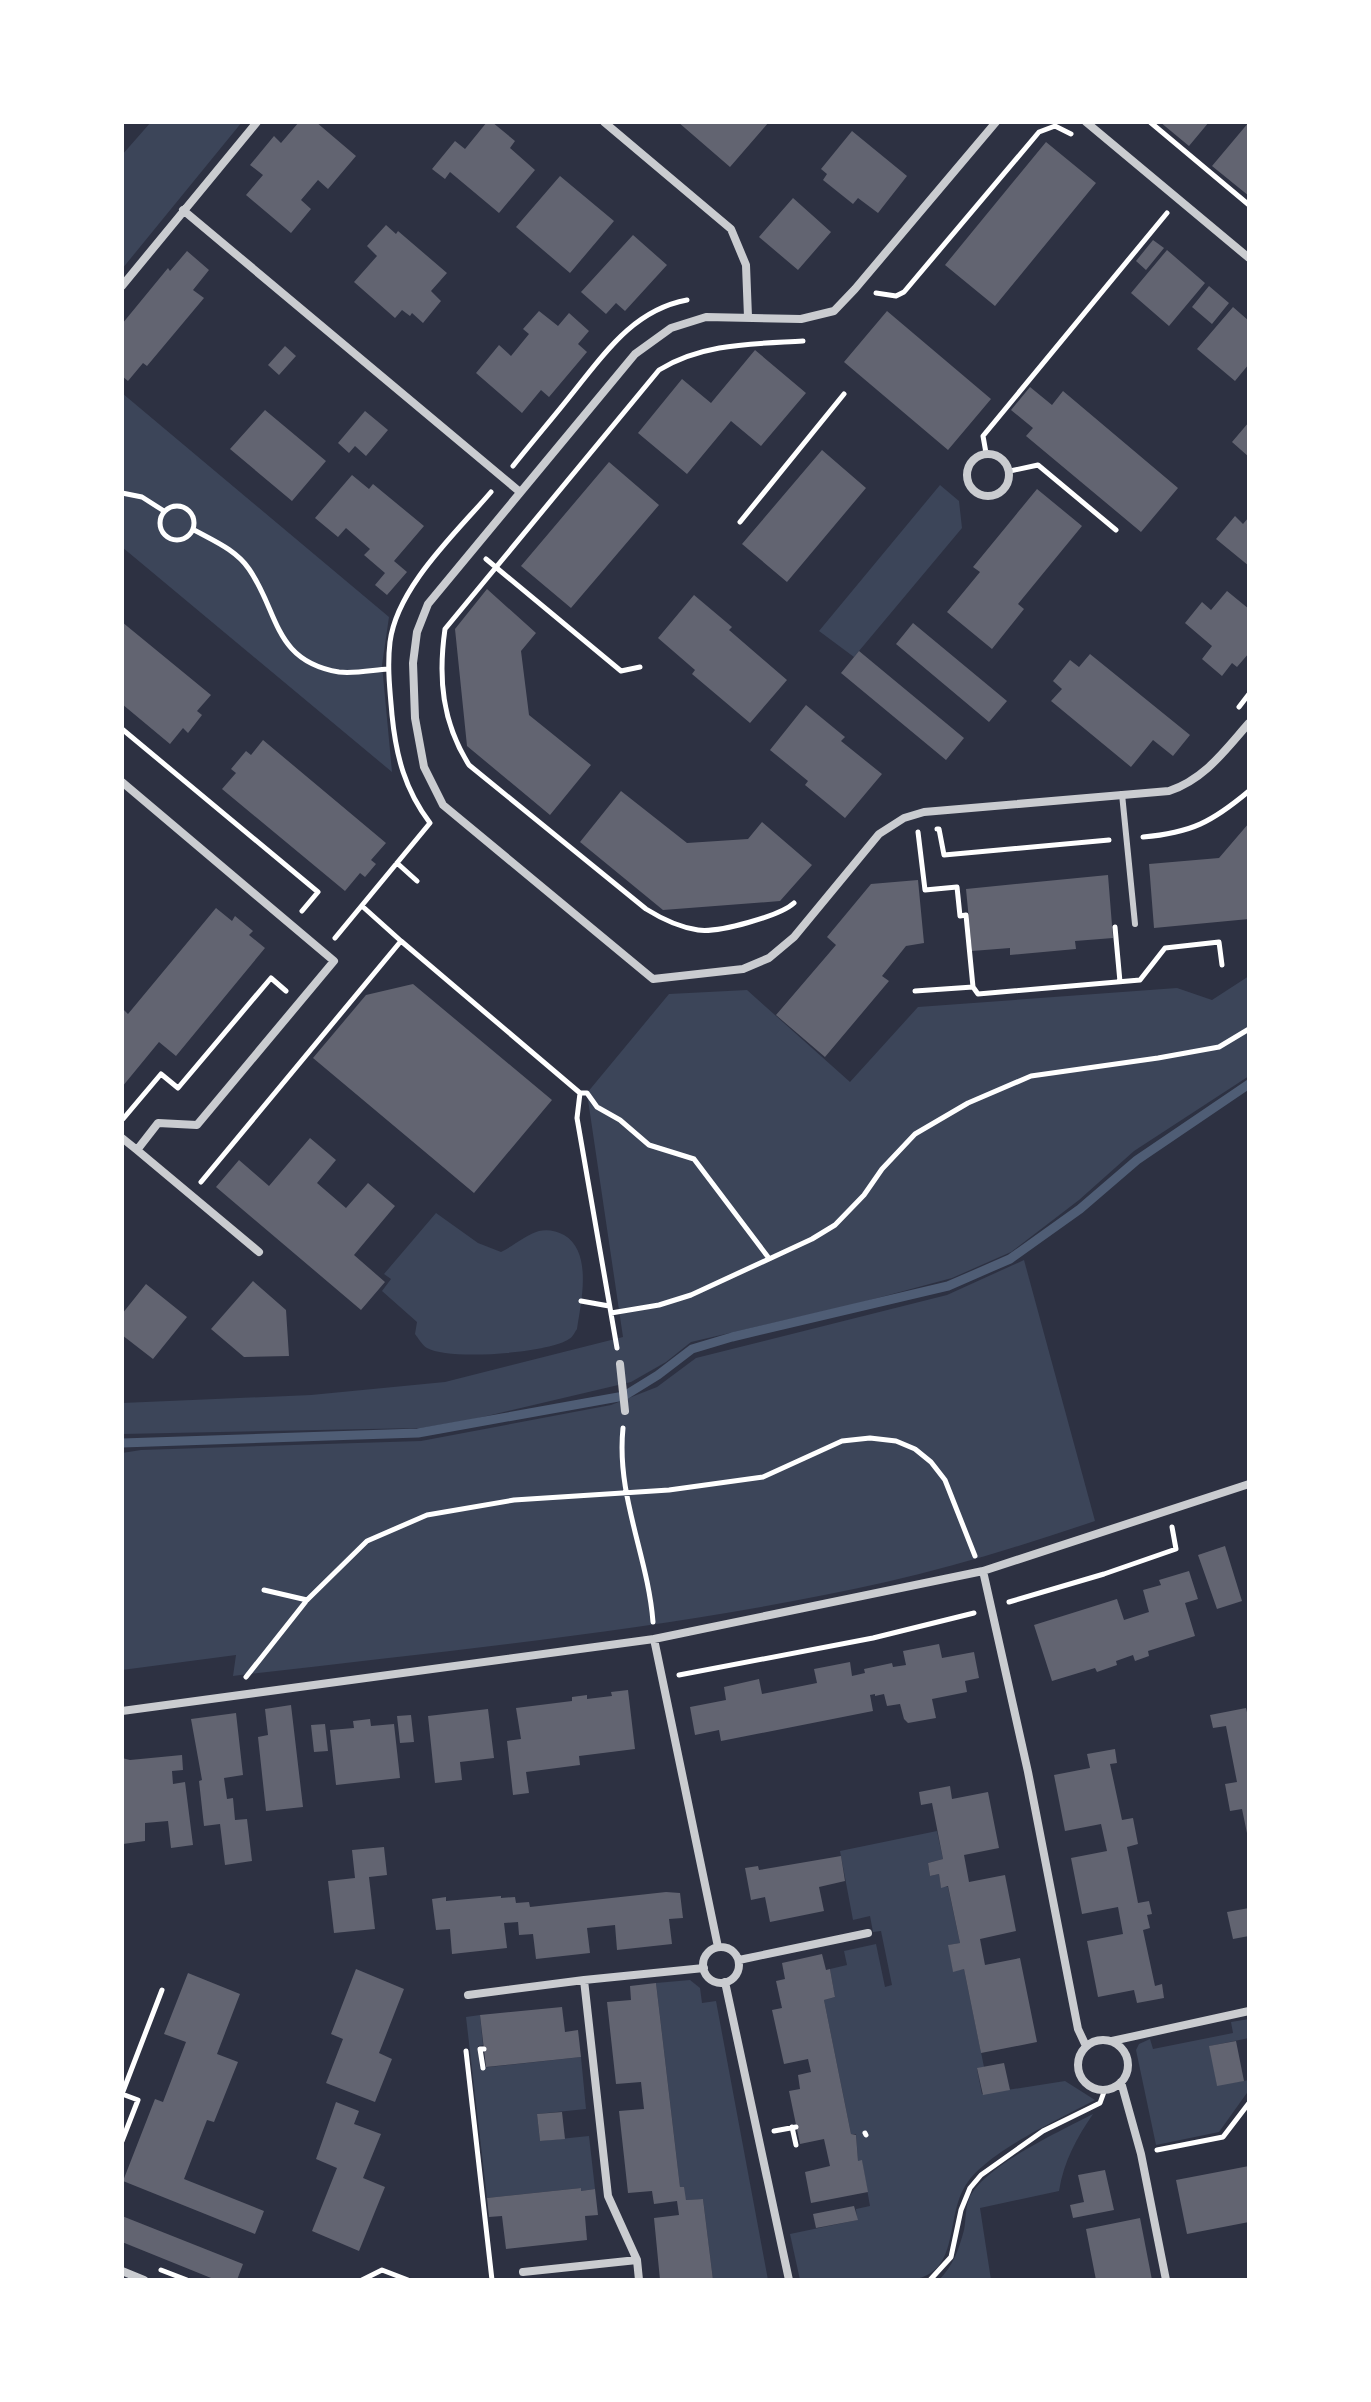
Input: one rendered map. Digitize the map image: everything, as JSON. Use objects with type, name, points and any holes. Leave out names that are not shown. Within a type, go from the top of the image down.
[{"type":"street","points":[[122,286],[257,122]]},
{"type":"street","points":[[604,122],[731,229],[746,265],[748,317]]},
{"type":"street","points":[[996,122],[834,311],[801,319],[706,317],[671,328],[635,354],[428,604],[417,632],[413,663],[415,718],[424,767],[443,805],[653,979],[743,969],[769,958],[794,937],[879,834],[904,818],[1169,791],[1185,786],[1202,775],[1249,723]]},
{"type":"street","points":[[1086,122],[1249,258]]},
{"type":"street","points":[[183,210],[520,492]]},
{"type":"street","points":[[986,453],[1003,459],[1010,471],[1009,482],[1000,494],[987,497],[974,492],[966,480],[969,465],[986,453]]},
{"type":"street","points":[[122,782],[334,961],[197,1125],[158,1123],[137,1150]]},
{"type":"street","points":[[122,1138],[259,1252]]},
{"type":"street","points":[[620,1364],[625,1411]]},
{"type":"street","points":[[122,1711],[654,1639],[983,1571],[1249,1484]]},
{"type":"street","points":[[983,1571],[1028,1772],[1078,2029],[1086,2046]]},
{"type":"street","points":[[654,1639],[718,1947]]},
{"type":"street","points":[[739,1960],[868,1933]]},
{"type":"street","points":[[718,1947],[731,1950],[739,1960]]},
{"type":"street","points":[[718,1947],[705,1957],[704,1968],[712,1979],[725,1982],[735,1975],[739,1960]]},
{"type":"street","points":[[468,1995],[704,1968]]},
{"type":"street","points":[[584,1980],[608,2196],[637,2260],[639,2280]]},
{"type":"street","points":[[725,1982],[789,2280]]},
{"type":"street","points":[[1112,2041],[1126,2055],[1126,2074],[1121,2082],[1105,2090],[1095,2089],[1086,2084],[1077,2065],[1086,2046],[1103,2039],[1112,2041],[1249,2011]]},
{"type":"street","points":[[1121,2082],[1141,2154],[1166,2280]]},
{"type":"street","points":[[523,2272],[637,2260]]},
{"type":"street","points":[[122,2271],[144,2280]]},
{"type":"lane","points":[[1122,794],[1135,924]]},
{"type":"path","points":[[1150,122],[1249,205]]},
{"type":"path","points":[[868,301],[876,293],[896,296],[904,292],[1039,132],[1056,124],[1073,136]]},
{"type":"path","points":[[986,453],[983,436],[1178,200]]},
{"type":"path","points":[[1159,208],[1166,215]]},
{"type":"path","points":[[796,901],[786,910],[753,921],[701,931],[666,922],[646,909],[469,765],[454,742],[446,717],[441,655],[445,629],[659,370],[678,358],[702,349],[807,341]]},
{"type":"path","points":[[740,522],[844,394]]},
{"type":"path","points":[[1010,471],[1038,465],[1116,530]]},
{"type":"path","points":[[122,493],[142,497],[164,511]]},
{"type":"path","points":[[178,505],[193,514],[194,530],[186,539],[169,539],[160,525],[164,511],[178,505]]},
{"type":"path","points":[[194,530],[238,556],[248,567],[277,630],[291,648],[311,663],[340,672],[388,669]]},
{"type":"path","points":[[473,549],[621,671],[640,667]]},
{"type":"path","points":[[1233,714],[1249,694]]},
{"type":"path","points":[[122,729],[318,892],[292,925]]},
{"type":"path","points":[[908,838],[939,829],[944,855],[1186,831],[1227,809],[1249,791]]},
{"type":"path","points":[[915,815],[925,890],[957,887],[960,916],[966,915],[973,987],[978,994],[1140,980],[1165,948],[1219,942],[1222,965]]},
{"type":"path","points":[[324,952],[430,823]]},
{"type":"path","points":[[397,863],[417,881]]},
{"type":"path","points":[[362,906],[580,1093],[587,1093],[597,1107],[620,1120],[649,1145],[694,1159],[768,1257]]},
{"type":"path","points":[[190,1195],[401,941]]},
{"type":"path","points":[[122,1121],[161,1074],[178,1088],[271,978],[299,1002]]},
{"type":"path","points":[[915,991],[973,987]]},
{"type":"path","points":[[611,1313],[659,1305],[691,1295],[812,1239],[835,1225],[915,1134],[968,1103],[1031,1076],[1219,1047],[1249,1029]]},
{"type":"path","points":[[580,1093],[577,1118],[620,1364]]},
{"type":"path","points":[[581,1301],[609,1306]]},
{"type":"path","points":[[625,1411],[621,1450],[625,1494],[652,1609],[654,1639]]},
{"type":"path","points":[[250,1692],[245,1680],[249,1670],[307,1600],[367,1541],[427,1515],[514,1500],[701,1487],[763,1477],[842,1441],[870,1438],[896,1441],[923,1456],[945,1480],[971,1549],[983,1571]]},
{"type":"path","points":[[1009,1602],[1176,1549],[1171,1527],[1184,1523]]},
{"type":"path","points":[[264,1590],[307,1600]]},
{"type":"path","points":[[674,1676],[873,1638],[977,1612]]},
{"type":"path","points":[[122,2141],[138,2100],[122,2094],[162,1990]]},
{"type":"path","points":[[483,2068],[480,2049],[484,2049]]},
{"type":"path","points":[[466,2051],[492,2280]]},
{"type":"path","points":[[930,2280],[951,2257],[961,2210],[970,2188],[981,2175],[1043,2131],[1100,2103],[1105,2090]]},
{"type":"path","points":[[1141,2154],[1223,2137],[1249,2103]]},
{"type":"path","points":[[794,2127],[796,2145]]},
{"type":"path","points":[[362,2280],[382,2270],[408,2280]]},
{"type":"shaded area","points":[[151,122],[242,122],[122,269],[122,155]]},
{"type":"shaded area","points":[[122,393],[389,617],[382,665],[392,772],[122,547]]},
{"type":"shaded area","points":[[940,485],[959,501],[962,528],[854,657],[819,631]]},
{"type":"shaded area","points":[[1249,976],[1249,1076],[1134,1151],[1079,1200],[1011,1252],[952,1278],[691,1342],[666,1362],[631,1382],[474,1419],[421,1428],[122,1434],[122,1403],[311,1395],[445,1382],[623,1337],[587,1093],[669,994],[747,990],[850,1082],[918,1007],[1177,988],[1212,1000]]},
{"type":"shaded area","points":[[436,1213],[478,1243],[501,1252],[542,1230],[564,1235],[573,1243],[579,1253],[583,1278],[577,1329],[572,1337],[541,1348],[499,1354],[456,1354],[424,1346],[415,1334],[417,1322],[382,1291],[391,1279],[384,1274]]},
{"type":"shaded area","points":[[1024,1260],[1095,1521],[992,1554],[886,1582],[643,1626],[233,1676],[236,1655],[122,1670],[122,1453],[421,1441],[611,1405],[657,1387],[696,1358],[947,1295]]},
{"type":"shaded area","points":[[937,1831],[943,1859],[928,1863],[930,1876],[939,1874],[941,1887],[948,1887],[960,1943],[949,1945],[953,1971],[964,1969],[984,2067],[977,2069],[982,2094],[1065,2081],[1095,2100],[1024,2138],[974,2175],[958,2202],[944,2258],[925,2276],[909,2280],[800,2280],[790,2234],[857,2220],[856,2209],[870,2206],[862,2161],[858,2161],[856,2134],[851,2134],[824,2000],[835,1997],[830,1969],[847,1965],[844,1951],[876,1944],[885,1987],[892,1985],[881,1931],[873,1932],[870,1916],[853,1920],[840,1851]]},
{"type":"shaded area","points":[[690,1980],[700,1988],[702,2003],[716,2001],[768,2280],[713,2280],[703,2199],[686,2200],[680,2187],[656,1983]]},
{"type":"shaded area","points":[[480,2015],[483,2045],[478,2046],[480,2068],[581,2057],[586,2109],[537,2114],[540,2141],[589,2136],[595,2189],[487,2198],[466,2017]]},
{"type":"shaded area","points":[[1249,2019],[1249,2038],[1210,2046],[1217,2085],[1249,2080],[1249,2090],[1219,2132],[1156,2145],[1136,2050],[1139,2044],[1150,2039],[1153,2049],[1233,2033],[1231,2022]]},
{"type":"shaded area","points":[[1093,2114],[1072,2151],[1059,2191],[980,2208],[991,2280],[939,2280],[958,2250],[969,2199],[977,2187],[1024,2150]]},
{"type":"building","points":[[299,122],[316,122],[356,156],[328,189],[318,180],[301,200],[311,209],[291,233],[246,195],[263,175],[250,165],[274,136],[281,143]]},
{"type":"building","points":[[487,122],[492,122],[515,141],[510,148],[535,170],[499,213],[450,172],[445,179],[432,169],[455,141],[465,149]]},
{"type":"building","points":[[678,122],[769,122],[730,167]]},
{"type":"building","points":[[1160,122],[1209,122],[1189,146]]},
{"type":"building","points":[[1249,122],[1249,196],[1212,166]]},
{"type":"building","points":[[852,131],[907,176],[878,213],[858,198],[853,204],[823,180],[827,174],[821,169]]},
{"type":"building","points":[[1046,142],[1096,183],[995,306],[945,265]]},
{"type":"building","points":[[560,176],[614,221],[570,273],[516,227]]},
{"type":"building","points":[[793,198],[831,232],[798,270],[759,237]]},
{"type":"building","points":[[386,225],[396,234],[398,231],[447,273],[431,291],[441,301],[423,323],[412,313],[410,316],[402,310],[395,318],[354,282],[377,256],[367,246]]},
{"type":"building","points":[[633,235],[667,265],[625,311],[616,303],[606,314],[581,292]]},
{"type":"building","points":[[1153,240],[1164,248],[1146,270],[1136,261]]},
{"type":"building","points":[[1167,250],[1205,283],[1169,326],[1131,293]]},
{"type":"building","points":[[187,251],[209,270],[193,290],[204,298],[147,366],[143,363],[128,381],[122,376],[122,324],[168,268],[170,271]]},
{"type":"building","points":[[1209,286],[1229,303],[1212,324],[1192,307]]},
{"type":"building","points":[[1233,307],[1249,321],[1249,364],[1235,381],[1197,349]]},
{"type":"building","points":[[539,311],[558,326],[569,313],[589,331],[578,344],[587,352],[549,397],[541,390],[522,413],[476,373],[499,345],[511,356],[529,334],[523,329]]},
{"type":"building","points":[[887,311],[991,399],[948,450],[844,362]]},
{"type":"building","points":[[285,346],[296,356],[279,375],[268,365]]},
{"type":"building","points":[[755,350],[806,393],[761,446],[731,421],[687,474],[638,433],[682,379],[711,403]]},
{"type":"building","points":[[1030,387],[1052,405],[1063,391],[1178,488],[1141,532],[1026,436],[1033,428],[1011,410]]},
{"type":"building","points":[[265,410],[326,461],[292,501],[230,449]]},
{"type":"building","points":[[365,411],[388,430],[366,456],[355,446],[349,453],[338,443]]},
{"type":"building","points":[[1249,422],[1249,457],[1232,442]]},
{"type":"building","points":[[822,450],[866,488],[787,582],[742,544]]},
{"type":"building","points":[[609,462],[659,505],[571,608],[521,566]]},
{"type":"building","points":[[352,475],[369,489],[373,484],[424,526],[394,561],[407,572],[387,595],[375,585],[385,573],[364,555],[370,549],[346,528],[338,537],[315,518]]},
{"type":"building","points":[[1037,489],[1082,526],[1018,604],[1024,609],[992,649],[947,612],[980,572],[973,567]]},
{"type":"building","points":[[1235,516],[1243,524],[1249,517],[1249,566],[1216,539]]},
{"type":"building","points":[[487,589],[536,633],[521,651],[529,715],[591,765],[550,815],[467,746],[455,629]]},
{"type":"building","points":[[1227,591],[1249,609],[1249,653],[1237,667],[1232,663],[1222,676],[1202,659],[1212,646],[1185,623],[1202,602],[1211,610]]},
{"type":"building","points":[[694,595],[787,680],[750,723],[692,674],[695,670],[658,638]]},
{"type":"building","points":[[122,622],[211,695],[197,711],[202,715],[188,733],[183,728],[170,744],[122,704]]},
{"type":"building","points":[[913,623],[1007,701],[989,722],[896,644]]},
{"type":"building","points":[[859,651],[964,738],[946,760],[841,673]]},
{"type":"building","points":[[1090,654],[1190,735],[1173,756],[1153,740],[1131,767],[1051,701],[1062,689],[1053,681],[1070,660],[1079,667]]},
{"type":"building","points":[[806,705],[845,737],[841,741],[882,774],[845,818],[805,785],[808,781],[770,750]]},
{"type":"building","points":[[263,740],[386,843],[371,860],[376,864],[365,877],[360,873],[345,891],[222,789],[236,773],[231,769],[246,751],[251,755]]},
{"type":"building","points":[[621,791],[687,843],[748,839],[762,822],[812,865],[780,901],[663,910],[580,842]]},
{"type":"building","points":[[1249,823],[1249,919],[1154,928],[1149,864],[1219,858]]},
{"type":"building","points":[[1108,875],[1113,938],[1075,941],[1076,949],[1010,955],[1010,948],[972,951],[966,889]]},
{"type":"building","points":[[918,880],[924,943],[906,946],[882,976],[889,981],[825,1057],[776,1015],[836,945],[827,937],[871,884]]},
{"type":"building","points":[[216,908],[232,921],[235,916],[253,931],[249,935],[265,948],[176,1056],[159,1042],[122,1087],[122,1008],[128,1014]]},
{"type":"building","points":[[413,984],[552,1100],[474,1193],[313,1058],[366,995]]},
{"type":"building","points":[[310,1138],[336,1160],[317,1183],[346,1208],[368,1183],[395,1206],[354,1255],[385,1282],[361,1310],[216,1187],[239,1160],[269,1186]]},
{"type":"building","points":[[253,1281],[286,1310],[289,1356],[244,1357],[211,1329]]},
{"type":"building","points":[[146,1284],[187,1317],[153,1359],[122,1335],[122,1314]]},
{"type":"building","points":[[1225,1546],[1242,1601],[1217,1609],[1198,1555]]},
{"type":"building","points":[[1189,1571],[1198,1599],[1185,1603],[1195,1636],[1148,1651],[1149,1656],[1135,1661],[1133,1655],[1097,1672],[1095,1668],[1052,1681],[1034,1625],[1117,1599],[1124,1620],[1149,1612],[1143,1590],[1161,1585],[1159,1580]]},
{"type":"building","points":[[939,1644],[942,1658],[974,1652],[979,1678],[965,1681],[967,1692],[932,1699],[936,1718],[908,1723],[900,1704],[887,1706],[884,1694],[875,1694],[870,1695],[873,1711],[721,1741],[719,1730],[695,1735],[690,1707],[726,1700],[724,1687],[759,1679],[762,1694],[817,1683],[814,1669],[850,1662],[852,1676],[865,1673],[864,1669],[892,1663],[893,1667],[906,1665],[903,1651]]},
{"type":"building","points":[[628,1690],[635,1749],[579,1756],[580,1765],[526,1772],[529,1793],[513,1795],[507,1741],[521,1739],[516,1708],[572,1701],[572,1697],[587,1695],[587,1699],[612,1696],[611,1692]]},
{"type":"building","points":[[291,1705],[303,1807],[266,1811],[258,1737],[268,1735],[265,1709]]},
{"type":"building","points":[[1246,1708],[1249,1721],[1248,1838],[1242,1809],[1230,1811],[1225,1784],[1237,1782],[1226,1726],[1213,1728],[1210,1715]]},
{"type":"building","points":[[488,1709],[494,1758],[460,1762],[462,1780],[435,1783],[428,1716]]},
{"type":"building","points":[[236,1713],[243,1775],[224,1778],[227,1799],[233,1798],[235,1820],[247,1819],[252,1861],[225,1865],[220,1824],[204,1826],[199,1781],[202,1780],[191,1719]]},
{"type":"building","points":[[411,1715],[414,1742],[400,1743],[397,1716]]},
{"type":"building","points":[[370,1719],[371,1726],[394,1724],[400,1778],[336,1785],[330,1730],[354,1728],[353,1721]]},
{"type":"building","points":[[325,1724],[328,1751],[314,1752],[311,1725]]},
{"type":"building","points":[[1115,1749],[1117,1763],[1110,1764],[1122,1820],[1133,1818],[1138,1844],[1127,1847],[1138,1903],[1149,1901],[1152,1914],[1147,1915],[1150,1928],[1143,1930],[1155,1986],[1162,1984],[1164,1998],[1137,2003],[1134,1990],[1098,1997],[1087,1941],[1123,1934],[1118,1907],[1082,1914],[1071,1858],[1107,1851],[1101,1824],[1065,1831],[1054,1775],[1090,1768],[1087,1754]]},
{"type":"building","points":[[182,1755],[183,1770],[172,1771],[173,1784],[185,1782],[193,1845],[171,1848],[168,1821],[145,1823],[145,1841],[123,1844],[122,1758]]},
{"type":"building","points":[[950,1786],[952,1799],[988,1792],[999,1848],[964,1855],[969,1882],[1005,1875],[1016,1931],[980,1939],[985,1965],[1020,1958],[1037,2042],[981,2053],[964,1969],[953,1972],[948,1945],[960,1943],[948,1886],[941,1888],[939,1874],[930,1876],[928,1863],[943,1859],[932,1803],[921,1805],[919,1792]]},
{"type":"building","points":[[384,1847],[387,1875],[369,1877],[375,1929],[334,1933],[328,1881],[355,1878],[352,1850]]},
{"type":"building","points":[[841,1856],[845,1881],[819,1887],[824,1911],[770,1922],[765,1897],[751,1900],[745,1868],[758,1866],[759,1870]]},
{"type":"building","points":[[680,1893],[683,1918],[669,1919],[672,1944],[617,1950],[615,1925],[587,1928],[590,1953],[536,1959],[533,1934],[519,1935],[518,1922],[504,1923],[507,1948],[452,1954],[450,1929],[436,1930],[432,1899],[515,1897],[516,1903],[529,1902],[530,1907]]},
{"type":"building","points":[[1249,1908],[1249,1936],[1233,1939],[1227,1912]]},
{"type":"building","points":[[822,1954],[826,1970],[830,1969],[835,1997],[824,2000],[851,2134],[856,2135],[858,2161],[862,2160],[868,2192],[811,2203],[805,2172],[830,2166],[824,2139],[800,2144],[789,2091],[800,2089],[798,2075],[811,2072],[808,2059],[784,2064],[772,2010],[782,2008],[776,1981],[785,1979],[782,1963]]},
{"type":"building","points":[[356,1969],[404,1989],[379,2053],[392,2059],[375,2102],[326,2083],[343,2039],[331,2034]]},
{"type":"building","points":[[188,1973],[240,1994],[217,2054],[238,2062],[214,2122],[207,2120],[184,2179],[264,2211],[255,2234],[123,2181],[155,2099],[163,2102],[186,2042],[164,2034]]},
{"type":"building","points":[[656,1983],[680,2187],[684,2187],[686,2200],[703,2199],[713,2280],[660,2280],[654,2218],[679,2215],[677,2201],[654,2204],[652,2191],[628,2193],[619,2111],[644,2109],[641,2082],[616,2084],[607,2002],[631,2000],[630,1986]]},
{"type":"building","points":[[562,2007],[565,2032],[578,2030],[581,2057],[486,2067],[480,2015]]},
{"type":"building","points":[[1236,2041],[1244,2081],[1217,2086],[1209,2046]]},
{"type":"building","points":[[1004,2063],[1010,2090],[983,2095],[977,2068]]},
{"type":"building","points":[[336,2102],[359,2111],[354,2124],[381,2134],[363,2178],[385,2187],[359,2251],[312,2231],[337,2168],[316,2159]]},
{"type":"building","points":[[562,2112],[565,2139],[540,2141],[537,2114]]},
{"type":"building","points":[[1249,2166],[1249,2222],[1187,2234],[1176,2180]]},
{"type":"building","points":[[1105,2170],[1114,2210],[1073,2218],[1070,2205],[1084,2202],[1078,2175]]},
{"type":"building","points":[[581,2188],[581,2191],[595,2189],[598,2215],[585,2216],[587,2240],[506,2249],[502,2216],[489,2217],[487,2198]]},
{"type":"building","points":[[854,2206],[858,2220],[816,2228],[813,2214]]},
{"type":"building","points":[[122,2216],[243,2264],[237,2280],[216,2280],[122,2242]]},
{"type":"building","points":[[1140,2218],[1152,2280],[1096,2280],[1086,2229]]},
{"type":"waterway","points":[[122,1443],[418,1433],[624,1396],[692,1349],[948,1286],[1010,1259],[1080,1209],[1137,1160],[1249,1084]]}]
